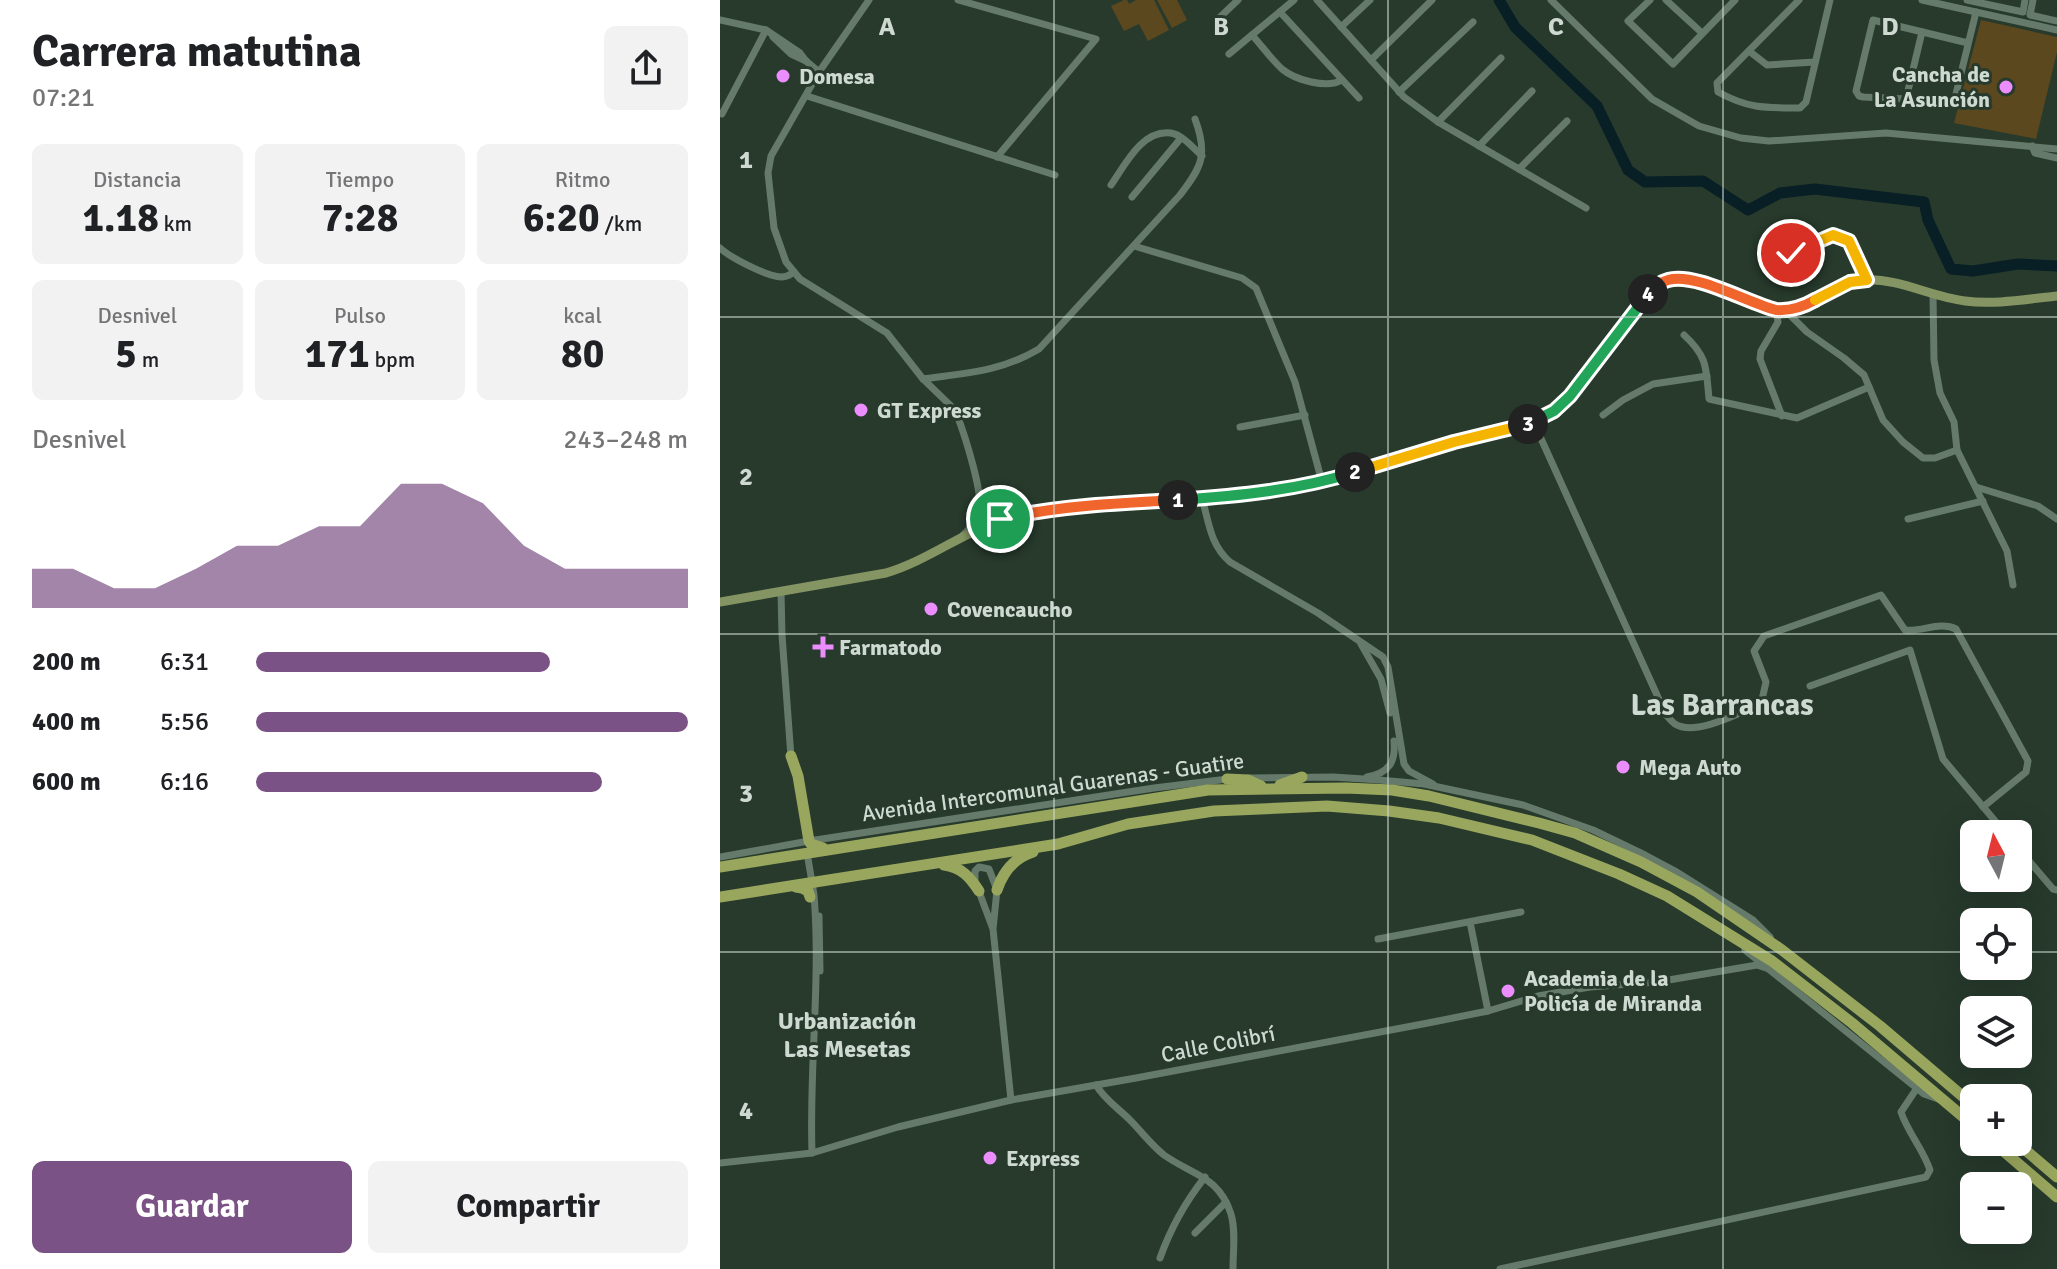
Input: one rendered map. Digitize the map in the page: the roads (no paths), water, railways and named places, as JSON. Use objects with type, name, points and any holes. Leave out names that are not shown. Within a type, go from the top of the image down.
[{"type":"highway","points":[[790,854],[804,842],[791,778],[791,756]]},
{"type":"highway","points":[[1227,779],[1248,780],[1271,788],[1302,777]]},
{"type":"highway","name":"Avenida Intercomunal Guarenas - Guatire","points":[[720,867],[1208,790],[1346,788],[1392,790],[1429,796],[1575,833],[1641,862],[1697,892],[1782,950],[1880,1026],[1960,1094]]},
{"type":"highway","name":"Avenida Intercomunal Guarenas - Guatire","points":[[720,897],[1058,844],[1128,824],[1214,811],[1327,806],[1439,818],[1532,840],[1667,896],[1772,961],[1852,1023],[1960,1114]]},
{"type":"highway","points":[[804,842],[830,848]]},
{"type":"highway","points":[[997,890],[1006,870],[1020,857],[1058,844]]},
{"type":"highway","points":[[737,864],[760,851]]},
{"type":"highway","points":[[927,865],[957,868],[979,891]]},
{"type":"highway","points":[[775,888],[802,888],[814,897],[819,887],[845,876]]},
{"type":"highway","points":[[2009,1156],[2057,1197]]},
{"type":"highway","points":[[2032,1156],[2057,1177]]},
{"type":"main road","points":[[720,602],[895,570],[1000,519],[1090,505],[1202,498],[1322,482],[1454,442],[1534,423],[1554,411],[1570,396],[1648,294],[1664,281],[1679,278],[1697,281],[1781,310],[1809,304],[1850,282],[1867,280],[1889,281],[1974,302],[2057,296]]},
{"type":"street","points":[[869,0],[819,72],[771,156],[768,173],[774,228],[786,262],[800,279],[887,333],[923,379],[957,415],[981,498],[979,515],[959,539]]},
{"type":"street","points":[[958,0],[1096,39],[997,157]]},
{"type":"street","points":[[1218,19],[1238,0]]},
{"type":"street","points":[[1229,54],[1294,0]]},
{"type":"street","points":[[1317,0],[1399,92],[1438,122],[1586,208]]},
{"type":"street","points":[[1341,27],[1370,0]]},
{"type":"street","points":[[1371,60],[1432,0]]},
{"type":"street","points":[[1551,0],[1652,99],[1699,126],[1741,138],[1769,141],[1886,133],[2057,149]]},
{"type":"street","points":[[1650,0],[1628,21],[1673,64],[1732,1]]},
{"type":"street","points":[[1666,0],[1702,33]]},
{"type":"street","points":[[1799,0],[1717,83],[1718,92],[1744,105],[1758,108],[1800,108],[1806,102],[1829,2],[1820,0]]},
{"type":"street","points":[[1922,0],[2023,12],[2025,0]]},
{"type":"street","points":[[2033,0],[2030,15],[2056,25]]},
{"type":"street","points":[[1964,3],[1976,12],[2056,25]]},
{"type":"street","points":[[1280,12],[1359,98]]},
{"type":"street","points":[[1968,43],[1873,20],[1856,91],[1863,97],[1950,101],[1955,98],[1976,12]]},
{"type":"street","points":[[720,21],[769,32],[800,53],[819,72]]},
{"type":"street","points":[[1399,92],[1473,22]]},
{"type":"street","points":[[722,114],[769,32]]},
{"type":"street","points":[[1906,99],[1922,32]]},
{"type":"street","points":[[1252,35],[1284,71],[1327,85],[1342,80]]},
{"type":"street","points":[[1749,51],[1767,65],[1815,62]]},
{"type":"street","points":[[1438,122],[1501,58]]},
{"type":"street","points":[[1479,146],[1532,91]]},
{"type":"street","points":[[807,96],[1055,175]]},
{"type":"street","points":[[923,379],[1000,368],[1039,349],[1196,175],[1202,156],[1201,135],[1195,119]]},
{"type":"street","points":[[1519,169],[1567,121]]},
{"type":"street","points":[[1111,185],[1137,148],[1157,135],[1172,133],[1202,156]]},
{"type":"street","points":[[1132,197],[1181,138]]},
{"type":"street","points":[[2032,146],[2035,153],[2057,158]]},
{"type":"street","points":[[1768,258],[1791,253],[1833,235],[1849,241],[1867,280]]},
{"type":"street","points":[[1134,246],[1242,278],[1256,288],[1295,382],[1322,482]]},
{"type":"street","points":[[720,248],[732,257],[772,275],[784,277],[794,272]]},
{"type":"street","points":[[1933,294],[1934,360],[1940,393],[1954,422],[1957,450],[2007,551],[2013,585]]},
{"type":"street","points":[[1782,416],[1760,359],[1781,310],[1864,375],[1883,420],[1923,458],[1935,458],[1957,450]]},
{"type":"street","points":[[1684,335],[1697,347],[1706,363],[1709,399],[1797,418],[1869,387]]},
{"type":"street","points":[[1603,415],[1653,384],[1707,376]]},
{"type":"street","points":[[1240,427],[1305,415]]},
{"type":"street","points":[[1534,423],[1666,715],[1675,724],[1701,728],[1761,704],[1766,682],[1754,651],[1764,636],[1881,595],[1905,630],[1917,631],[1947,625],[1956,629],[2028,761],[2026,772],[1983,807]]},
{"type":"street","points":[[1976,487],[2038,506],[2057,519]]},
{"type":"street","points":[[1202,498],[1215,544],[1230,562],[1318,613],[1383,657],[1388,667],[1404,764],[1409,771],[1439,787]]},
{"type":"street","points":[[1908,519],[1983,501]]},
{"type":"street","points":[[781,592],[791,756],[813,894],[812,1153]]},
{"type":"street","points":[[1355,778],[1374,776],[1386,770],[1394,757],[1395,747],[1388,699],[1381,679],[1357,639]]},
{"type":"street","points":[[1810,686],[1910,650],[1943,759],[1994,820]]},
{"type":"street","name":"Avenida Intercomunal Guarenas - Guatire","points":[[720,857],[1154,788],[1227,779],[1355,778],[1439,787],[1523,805],[1593,830],[1675,871],[1753,920],[1782,950]]},
{"type":"street","points":[[2032,864],[2057,890]]},
{"type":"street","points":[[993,929],[975,881],[975,871],[979,867],[989,869],[997,890],[993,929],[1011,1100]]},
{"type":"street","points":[[814,897],[820,964],[815,993]]},
{"type":"street","points":[[814,897],[814,1008]]},
{"type":"street","name":"Avenida Intercomunal Guarenas - Guatire","points":[[1693,911],[1698,920],[1741,947],[1924,1094],[1943,1100]]},
{"type":"street","points":[[1378,939],[1521,912]]},
{"type":"street","points":[[1470,922],[1488,1011]]},
{"type":"street","points":[[1726,970],[1745,959],[1741,947]]},
{"type":"street","name":"Calle Colibrí","points":[[720,1163],[812,1153],[898,1127],[1011,1100],[1488,1011],[1538,996],[1590,987],[1657,982],[1757,965],[1769,969]]},
{"type":"street","points":[[1096,1085],[1107,1100],[1159,1150],[1215,1185],[1226,1202],[1233,1223],[1233,1269]]},
{"type":"street","points":[[1500,1269],[1926,1177],[1930,1170],[1927,1161],[1906,1127],[1901,1112],[1917,1088]]},
{"type":"street","points":[[1160,1258],[1174,1225],[1205,1177]]},
{"type":"street","points":[[1195,1233],[1226,1202]]},
{"type":"waterway","points":[[1499,0],[1515,27],[1597,106],[1628,170],[1645,182],[1703,181],[1748,210],[1780,193],[1815,189],[1924,202],[1928,220],[1951,269],[1973,271],[2018,264],[2057,266]]},
{"type":"place","name":"Domesa","points":[[783,76]]},
{"type":"place","name":"Cancha de La Asunción","points":[[2006,87]]},
{"type":"place","name":"GT Express","points":[[861,410]]},
{"type":"place","name":"Covencaucho","points":[[931,609]]},
{"type":"place","name":"Farmatodo","points":[[823,647]]},
{"type":"place","name":"Mega Auto","points":[[1623,767]]},
{"type":"place","name":"Academia de la Policía de Miranda","points":[[1508,991]]},
{"type":"place","name":"Express","points":[[990,1158]]},
{"type":"district","name":"Las Barrancas","points":[[1722,705]]},
{"type":"district","name":"Urbanización Las Mesetas","points":[[847,1035]]}]
